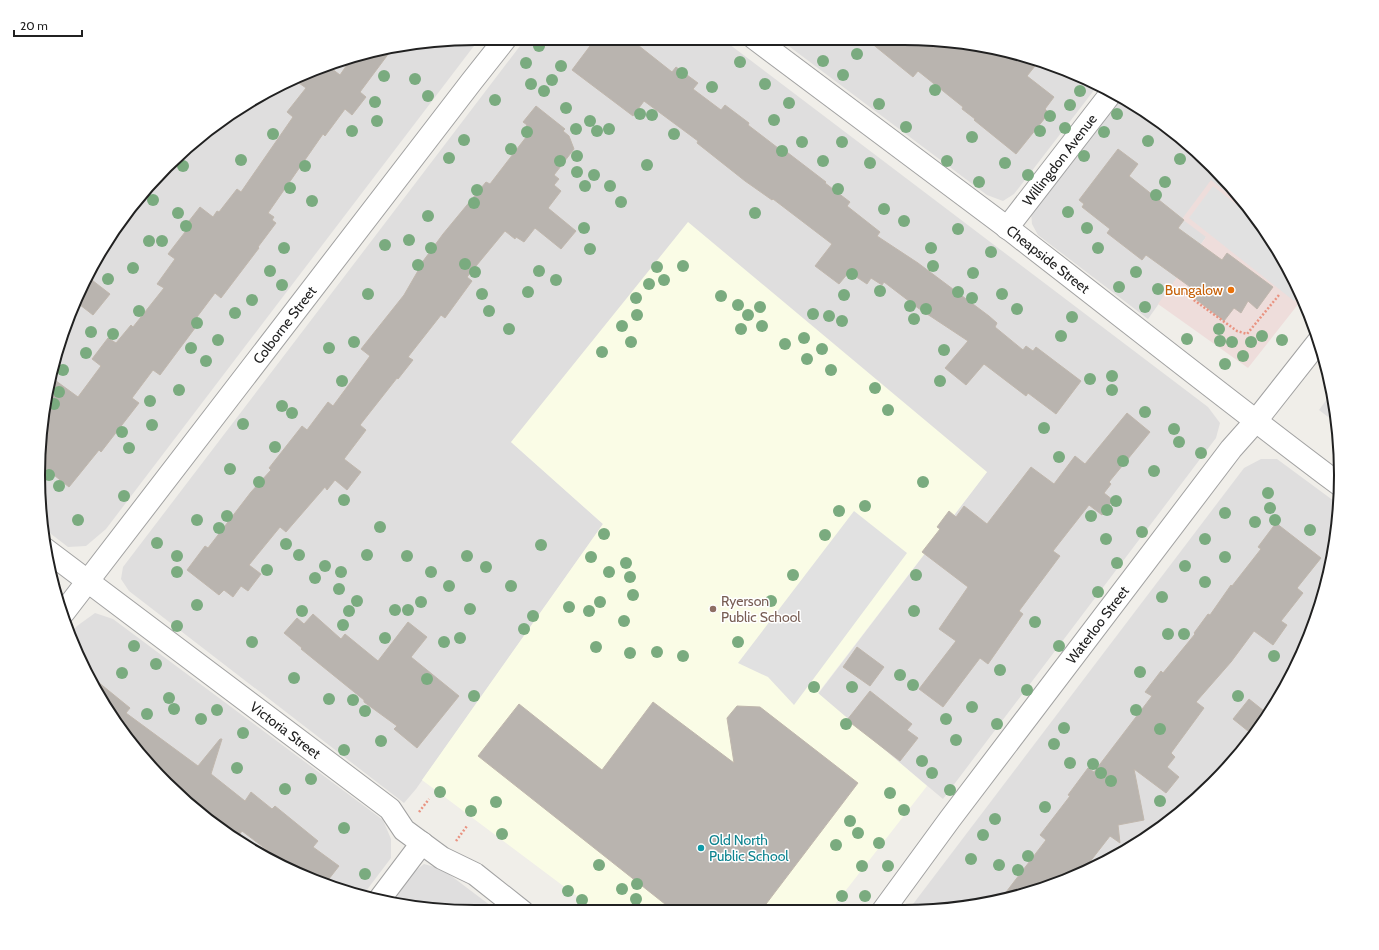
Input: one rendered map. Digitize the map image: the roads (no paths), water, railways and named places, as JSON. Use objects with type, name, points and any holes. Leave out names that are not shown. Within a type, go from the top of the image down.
[{"type":"street","name":"Colborne Street","points":[[67,608],[500,45]]},
{"type":"street","name":"Cheapside Street","points":[[763,45],[1007,228],[1152,339],[1255,422],[1334,480]]},
{"type":"street","name":"Willingdon Avenue","points":[[1007,228],[1108,97]]},
{"type":"street","name":"Waterloo Street","points":[[887,905],[955,812],[1207,480],[1314,347]]},
{"type":"street","name":"Victoria Street","points":[[52,555],[390,809],[404,830],[442,858],[475,874],[515,905]]},
{"type":"street","points":[[383,895],[422,843]]},
{"type":"place","name":"Bungalow","points":[[1231,290]]},
{"type":"place","name":"Ryerson Public School","points":[[713,609]]},
{"type":"place","name":"Old North Public School","points":[[701,848]]}]
